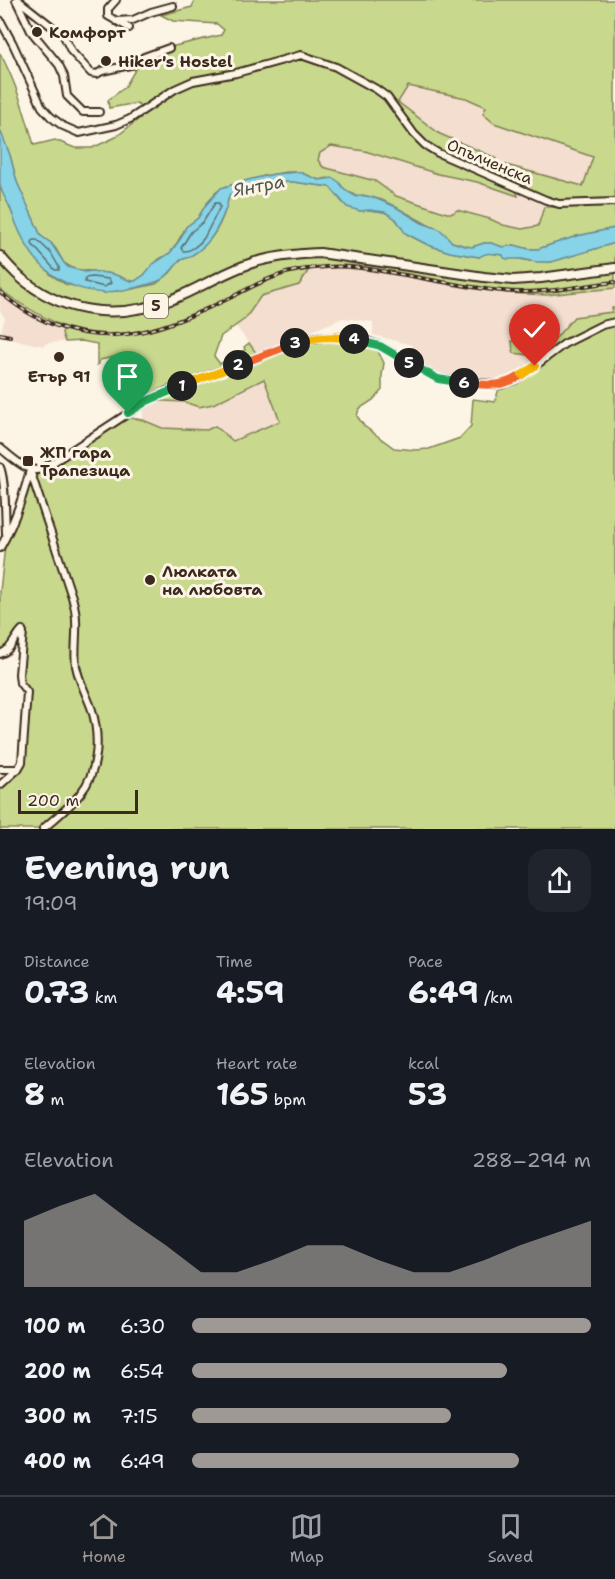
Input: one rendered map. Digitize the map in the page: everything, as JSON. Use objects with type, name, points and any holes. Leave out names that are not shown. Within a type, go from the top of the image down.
[{"type":"main road","name":"5","points":[[0,256],[24,280],[46,295],[86,309],[109,312],[132,311],[154,306],[253,263],[298,254],[320,253],[513,280],[615,268]]},
{"type":"street","points":[[17,0],[64,36],[71,51],[91,73],[97,74],[135,64],[144,57],[169,48]]},
{"type":"street","points":[[17,0],[31,31],[59,65],[64,76],[67,96],[83,112],[99,112]]},
{"type":"street","points":[[116,0],[108,9],[108,16],[129,28]]},
{"type":"street","points":[[116,21],[133,20],[173,6]]},
{"type":"street","name":"Опълченска","points":[[1,21],[42,107],[63,126],[79,133],[116,125],[130,119],[175,89],[193,81],[236,74],[301,55],[336,67],[376,89],[387,97],[414,134],[438,153],[559,204],[615,202]]},
{"type":"street","points":[[30,470],[43,469],[147,401],[167,391],[307,339],[340,337],[367,342],[380,346],[438,379],[500,385],[514,380],[564,344],[602,325],[615,322]]},
{"type":"street","points":[[0,448],[30,470],[72,597],[76,616],[76,665],[91,707],[96,731],[93,770],[87,785],[79,796],[43,829]]},
{"type":"street","points":[[1,468],[6,537]]},
{"type":"street","points":[[0,548],[21,500],[30,470]]},
{"type":"street","points":[[0,654],[11,647],[22,630],[19,674],[20,683],[27,692],[22,762],[18,769],[0,785]]},
{"type":"street","points":[[0,769],[18,769]]},
{"type":"shaded area","points":[[407,86],[466,98],[486,108],[494,123],[593,157],[583,186],[495,162],[496,158],[440,134],[397,102]]},
{"type":"shaded area","points":[[331,146],[365,151],[438,174],[477,182],[518,196],[515,187],[563,203],[550,208],[538,226],[522,229],[482,217],[447,213],[396,196],[375,181],[323,167],[318,160],[320,153]]},
{"type":"shaded area","points":[[310,268],[367,269],[507,293],[546,295],[615,288],[615,308],[612,308],[613,312],[574,317],[554,340],[531,344],[548,357],[500,385],[438,379],[409,357],[412,345],[373,335],[373,322],[343,318],[257,354],[235,325],[245,319],[262,296],[299,285]]},
{"type":"shaded area","points":[[0,289],[31,311],[64,327],[62,333],[65,342],[47,343],[43,346],[3,337],[1,331],[5,318],[0,311]]},
{"type":"shaded area","points":[[265,379],[281,421],[233,441],[207,430],[162,428],[143,420],[143,400],[184,402],[199,407],[213,404]]},
{"type":"green space","points":[[195,0],[615,0],[615,228],[577,236],[538,249],[514,245],[503,247],[491,243],[465,246],[452,242],[430,226],[382,200],[363,195],[357,197],[328,178],[319,180],[299,172],[286,172],[227,186],[216,192],[198,218],[186,227],[170,253],[159,259],[135,281],[113,274],[74,269],[64,263],[51,243],[41,236],[17,182],[10,155],[0,131],[0,53],[24,110],[34,145],[55,140],[75,148],[92,148],[116,137],[141,117],[142,110],[137,103],[109,108],[108,100],[125,87],[139,63],[166,48],[221,35],[224,30],[217,24],[173,21],[161,15],[192,7]],"holes":[[[408,86],[466,98],[486,107],[483,114],[494,123],[593,157],[583,186],[495,162],[496,158],[440,134],[398,102]],[[331,146],[365,151],[438,174],[477,182],[518,196],[515,187],[562,204],[557,207],[544,207],[538,226],[522,229],[457,210],[447,213],[396,196],[375,181],[323,167],[318,160],[320,153]]]},
{"type":"green space","points":[[283,182],[330,187],[342,202],[360,211],[384,212],[393,216],[408,235],[450,252],[479,257],[486,253],[493,253],[529,261],[551,262],[615,243],[615,288],[546,295],[507,293],[367,269],[310,268],[299,285],[261,296],[245,319],[221,336],[214,356],[220,364],[245,350],[244,347],[249,343],[259,360],[274,351],[323,337],[380,346],[379,353],[384,363],[382,390],[373,400],[359,409],[357,416],[364,426],[394,448],[429,449],[460,438],[471,426],[473,399],[495,402],[500,385],[515,380],[547,357],[513,353],[512,341],[531,344],[554,340],[574,317],[612,312],[612,308],[615,308],[615,829],[0,829],[0,785],[22,762],[27,692],[20,683],[23,632],[0,654],[0,591],[6,537],[30,470],[37,470],[125,415],[162,428],[207,430],[215,426],[233,441],[280,421],[264,379],[213,404],[199,407],[184,402],[143,400],[121,393],[125,366],[134,361],[134,353],[100,360],[97,365],[97,344],[82,341],[65,342],[62,333],[64,327],[31,310],[0,289],[0,187],[31,252],[51,275],[65,284],[104,293],[156,284],[170,273],[179,261],[198,251],[209,241],[221,222],[230,194],[251,194]]},
{"type":"water","name":"Янтра","points":[[0,130],[17,182],[41,236],[51,243],[64,263],[68,267],[85,272],[113,274],[131,281],[144,275],[153,264],[170,253],[186,227],[198,218],[221,188],[274,174],[299,172],[319,180],[333,178],[345,190],[357,197],[359,195],[372,197],[394,206],[422,223],[439,229],[452,242],[465,246],[491,243],[503,247],[514,245],[538,249],[577,236],[615,228],[615,243],[551,262],[507,259],[503,255],[493,254],[479,257],[450,252],[428,245],[405,233],[396,219],[385,212],[360,211],[347,207],[330,187],[283,182],[271,189],[251,194],[230,194],[220,222],[209,241],[189,257],[179,261],[169,274],[155,283],[106,293],[85,290],[55,277],[44,267],[33,256],[17,227],[0,185]]},
{"type":"railway","points":[[0,292],[46,322],[86,333],[107,335],[129,334],[170,324],[271,278],[314,268],[362,268],[476,288],[516,292],[544,291],[615,282]]},
{"type":"railway","points":[[0,334],[10,336]]},
{"type":"place","name":"Комфорт","points":[[37,32]]},
{"type":"place","name":"Hiker's Hostel","points":[[106,61]]},
{"type":"place","name":"Етър 91","points":[[59,357]]},
{"type":"place","name":"ЖП гара Трапезица","points":[[28,461]]},
{"type":"place","name":"Люлката на любовта","points":[[150,580]]},
{"type":"route","points":[[128,413],[167,391],[313,338],[340,337],[380,346],[438,379],[450,381],[500,385],[514,380],[535,366]]}]
